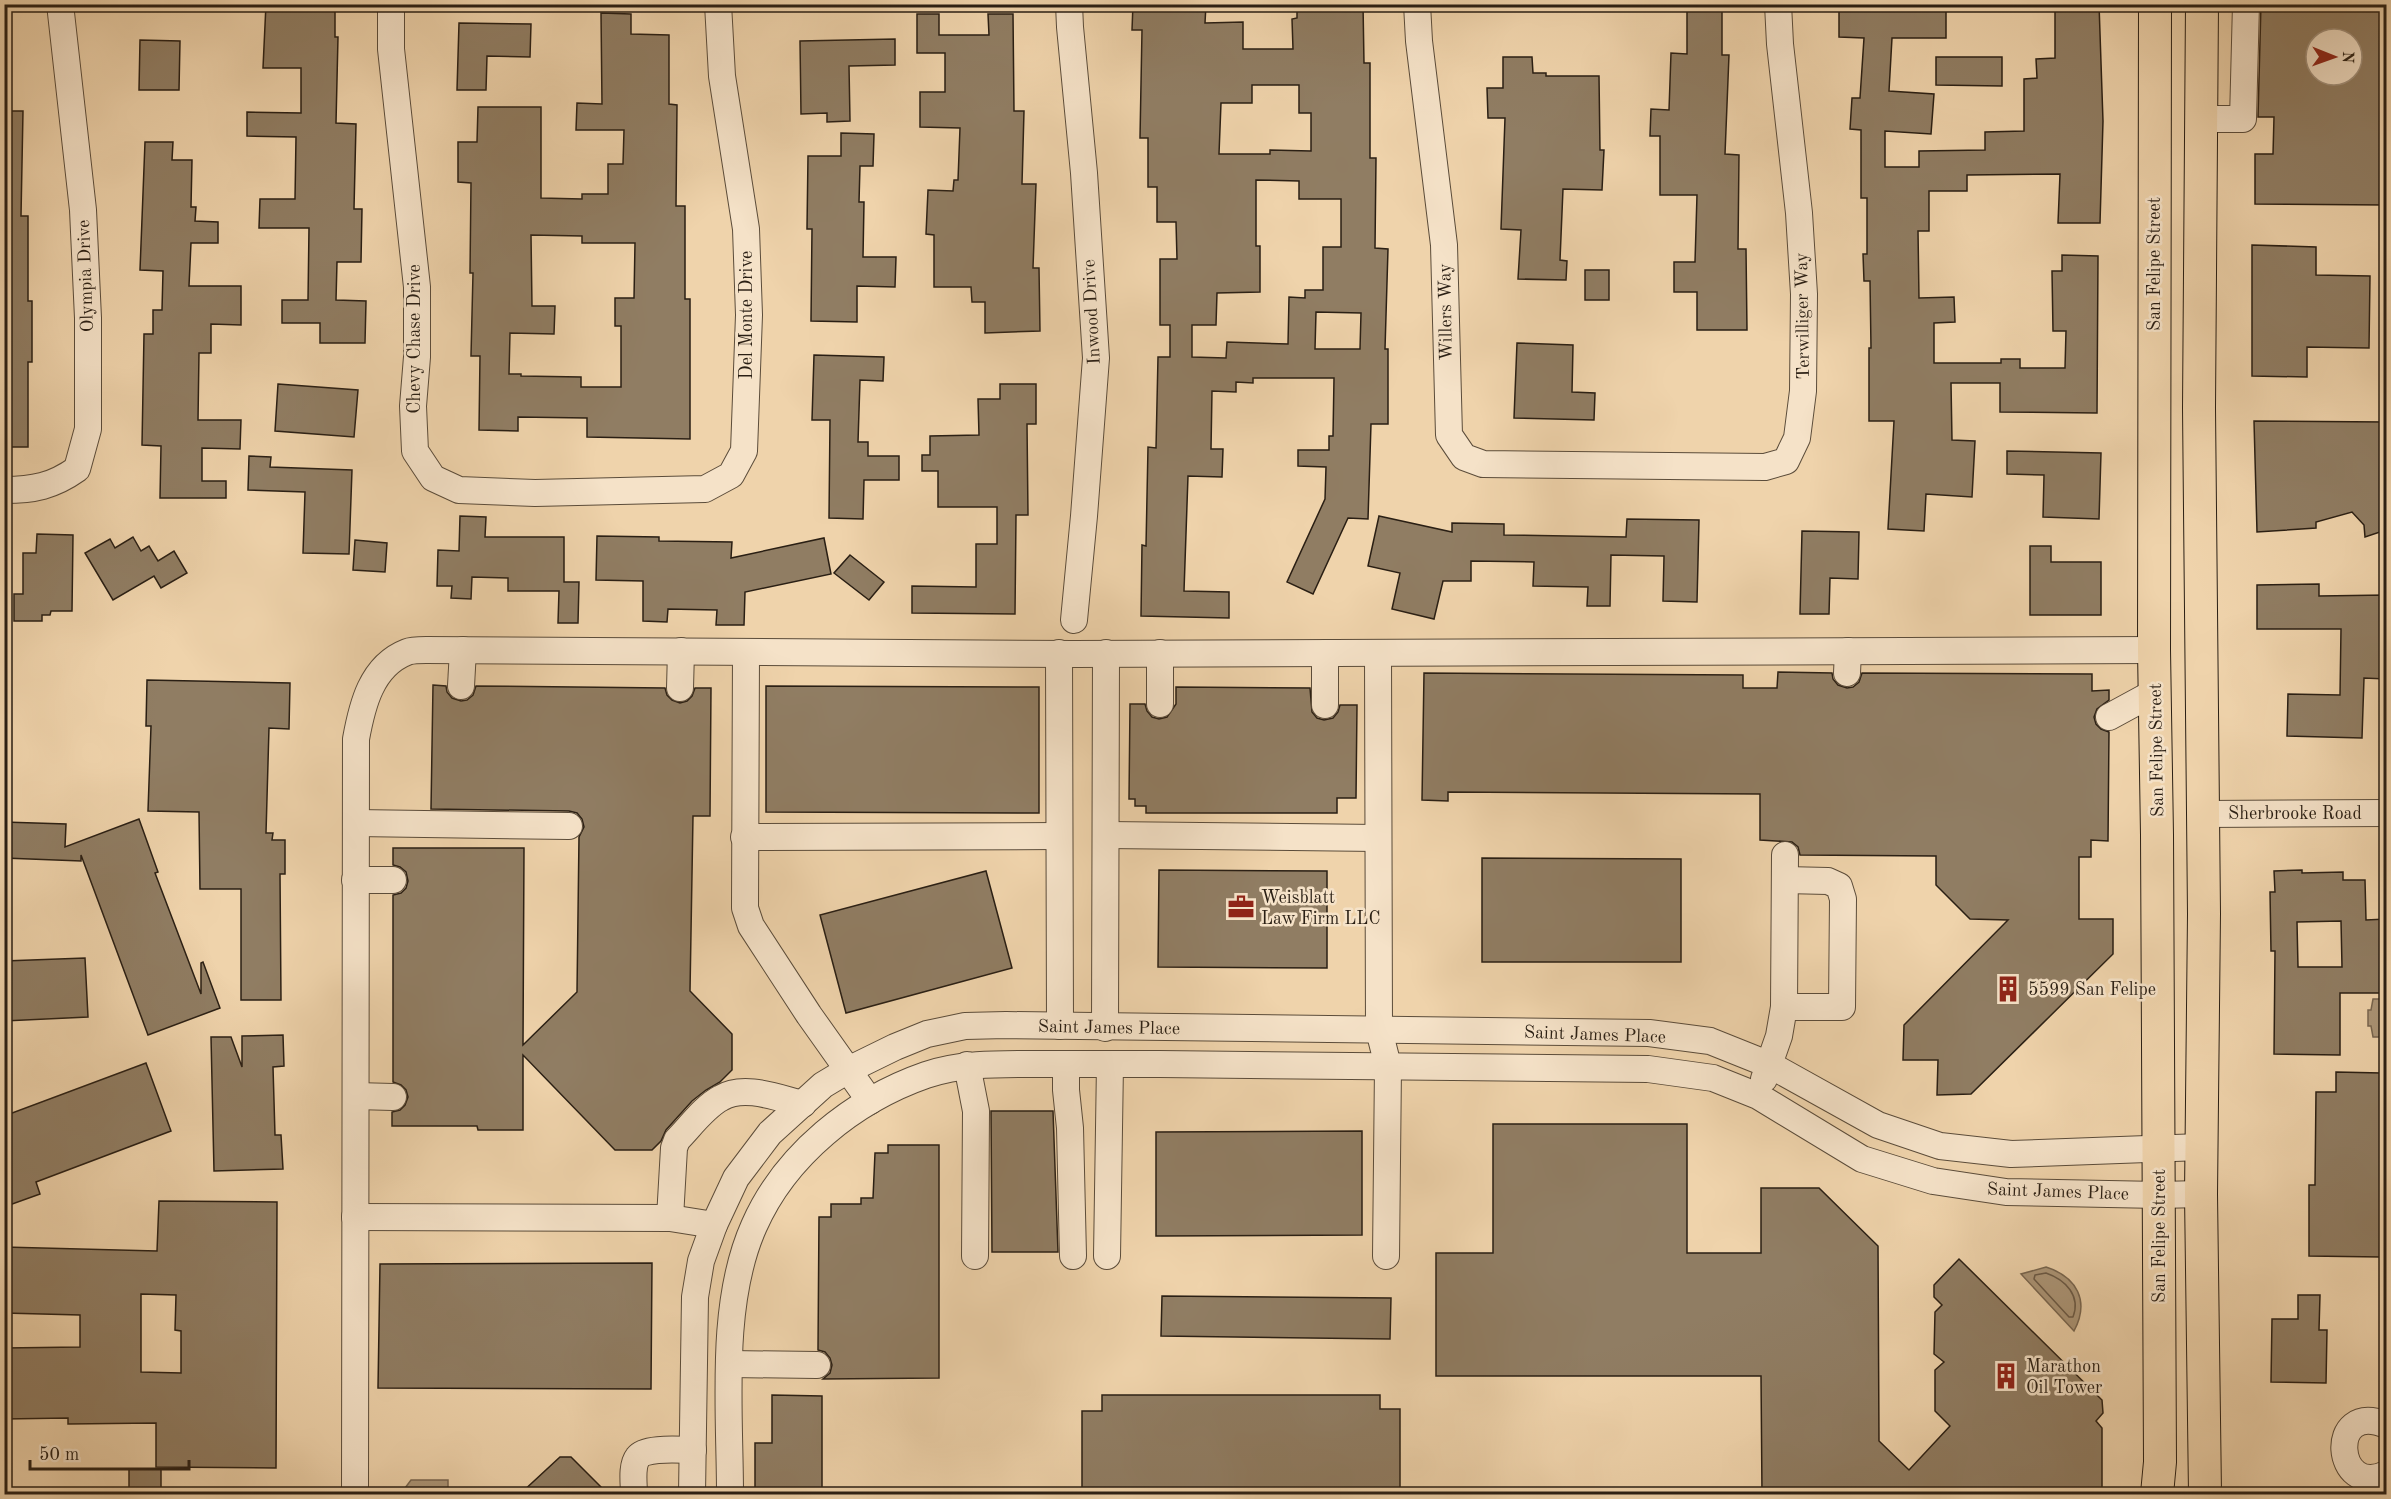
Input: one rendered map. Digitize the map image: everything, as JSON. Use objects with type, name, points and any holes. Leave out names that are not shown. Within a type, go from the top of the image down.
[{"type":"main road","name":"San Felipe Street","points":[[2155,4],[2154,650],[2160,1462],[2157,1494]]},
{"type":"main road","points":[[2202,4],[2199,408],[2200,648],[2204,813],[2201,1194],[2205,1494]]},
{"type":"main road","points":[[2154,326],[2200,327]]},
{"type":"main road","points":[[2154,650],[2200,648]]},
{"type":"street","name":"Olympia Drive","points":[[4,490],[23,490],[59,482],[77,469],[88,429],[88,318],[83,210],[60,4]]},
{"type":"street","name":"Chevy Chase Drive","points":[[391,4],[391,49],[417,287],[417,357],[413,406],[416,451],[433,478],[459,490],[586,492]]},
{"type":"street","name":"Del Monte Drive","points":[[586,492],[705,489],[731,475],[744,451],[749,315],[746,229],[722,76],[718,4]]},
{"type":"street","name":"Inwood Drive","points":[[1069,4],[1084,173],[1096,358],[1074,620]]},
{"type":"street","name":"Willers Way","points":[[1417,4],[1419,40],[1444,245],[1449,435],[1464,457],[1483,464],[1621,467]]},
{"type":"street","name":"Terwilliger Way","points":[[1621,467],[1765,467],[1786,461],[1797,438],[1803,391],[1804,294],[1799,213],[1780,44],[1778,4]]},
{"type":"street","points":[[2201,120],[2243,119],[2246,4]]},
{"type":"street","points":[[355,1494],[356,739],[362,708],[370,686],[386,665],[407,652],[463,650],[1378,653],[1449,663],[1847,662],[2154,650]]},
{"type":"street","points":[[461,686],[463,650]]},
{"type":"street","points":[[680,688],[681,651]]},
{"type":"street","points":[[746,652],[743,891],[745,908],[751,926],[870,1101]]},
{"type":"street","points":[[1059,653],[1060,1026]]},
{"type":"street","points":[[1105,1028],[1106,653]]},
{"type":"street","points":[[1160,653],[1160,704]]},
{"type":"street","points":[[1325,653],[1325,705]]},
{"type":"street","points":[[1378,653],[1378,1030],[1389,1066],[1386,1256]]},
{"type":"street","points":[[2109,717],[2155,692]]},
{"type":"street","name":"Sherbrooke Road","points":[[2204,813],[2386,813]]},
{"type":"street","points":[[356,823],[569,826]]},
{"type":"street","points":[[1106,835],[1378,838]]},
{"type":"street","points":[[744,837],[1059,836]]},
{"type":"street","points":[[1758,1096],[1779,1036],[1784,1007],[1785,867],[1839,886],[1842,899],[1842,1007],[1784,1007]]},
{"type":"street","points":[[355,880],[393,880]]},
{"type":"street","name":"Saint James Place","points":[[714,1225],[736,1178],[770,1132],[823,1085],[895,1047],[927,1034],[964,1026],[1649,1033],[1710,1041],[1770,1065],[1878,1125],[1940,1146],[2011,1154],[2201,1147]]},
{"type":"street","points":[[1066,1064],[1073,1256]]},
{"type":"street","points":[[1107,1256],[1110,1064]]},
{"type":"street","name":"Saint James Place","points":[[730,1364],[732,1304],[739,1265],[753,1227],[778,1184],[796,1161],[829,1129],[870,1101],[926,1075],[967,1065],[1110,1064],[1648,1069],[1713,1078],[1758,1096],[1862,1159],[1933,1181],[2006,1192],[2201,1194]]},
{"type":"street","points":[[967,1065],[976,1122],[975,1256]]},
{"type":"street","points":[[670,1218],[674,1148],[677,1140],[718,1099],[730,1093],[744,1092],[803,1104]]},
{"type":"street","points":[[356,1096],[393,1097]]},
{"type":"street","points":[[355,1217],[670,1218],[714,1225],[701,1261],[695,1297],[692,1494]]},
{"type":"street","points":[[730,1494],[730,1364],[818,1365]]},
{"type":"street","points":[[693,1390],[730,1390]]},
{"type":"street","points":[[2377,1482],[2356,1473],[2349,1467],[2344,1458],[2343,1448],[2345,1438],[2351,1430],[2368,1421],[2386,1425]]},
{"type":"street","points":[[634,1494],[634,1471],[637,1457],[646,1451],[693,1450]]},
{"type":"water","points":[[2373,999],[2386,999],[2386,1037],[2373,1037],[2371,1026],[2368,1026],[2368,1010],[2371,1010]]},
{"type":"water","points":[[2046,1267],[2066,1277],[2078,1291],[2081,1310],[2074,1331],[2021,1274]]},
{"type":"water","points":[[411,1480],[448,1480],[448,1494],[405,1494],[405,1488]]},
{"type":"building","points":[[266,4],[335,4],[335,37],[338,37],[336,123],[356,124],[354,209],[362,209],[361,262],[337,262],[336,300],[366,301],[365,343],[320,343],[320,323],[282,323],[282,300],[308,300],[309,228],[259,228],[260,199],[295,199],[296,137],[247,136],[247,112],[301,113],[301,68],[263,68]]},
{"type":"building","points":[[1133,4],[1206,4],[1205,23],[1243,22],[1243,49],[1293,49],[1292,19],[1297,18],[1297,4],[1363,4],[1364,63],[1370,63],[1370,158],[1376,158],[1375,248],[1388,249],[1385,349],[1388,349],[1388,424],[1371,424],[1368,519],[1348,518],[1313,594],[1287,582],[1325,499],[1326,467],[1298,466],[1298,450],[1329,450],[1329,436],[1333,436],[1334,378],[1253,378],[1253,383],[1236,382],[1236,392],[1212,391],[1211,449],[1223,449],[1222,477],[1188,476],[1184,591],[1229,592],[1229,618],[1141,616],[1142,545],[1146,546],[1148,447],[1156,448],[1158,357],[1170,357],[1170,325],[1160,325],[1160,259],[1177,259],[1176,222],[1157,222],[1157,187],[1148,187],[1148,138],[1140,138],[1142,30],[1132,30]],"holes":[[[1252,85],[1299,85],[1299,113],[1311,113],[1311,151],[1270,150],[1270,154],[1219,154],[1221,103],[1252,103]],[[1256,180],[1299,181],[1299,199],[1341,199],[1341,247],[1323,247],[1323,290],[1305,290],[1305,298],[1289,297],[1288,344],[1227,342],[1226,358],[1192,357],[1192,325],[1216,325],[1217,293],[1260,292],[1260,246],[1256,246]],[[1316,312],[1361,313],[1360,349],[1315,349]]]},
{"type":"building","points":[[1687,4],[1722,4],[1722,55],[1729,55],[1725,154],[1739,155],[1738,249],[1746,249],[1747,330],[1697,330],[1697,292],[1674,292],[1674,262],[1695,262],[1697,195],[1660,195],[1660,136],[1650,136],[1651,109],[1669,110],[1671,53],[1687,54]]},
{"type":"building","points":[[1839,4],[1946,4],[1946,38],[1892,38],[1889,91],[1934,94],[1931,134],[1885,131],[1885,167],[1919,167],[1919,151],[1985,150],[1985,132],[2024,131],[2024,79],[2037,78],[2036,59],[2055,58],[2055,4],[2099,4],[2103,121],[2100,223],[2058,223],[2060,174],[1967,175],[1967,191],[1929,191],[1929,231],[1918,231],[1919,298],[1954,297],[1955,322],[1934,323],[1934,363],[2001,363],[2001,359],[2020,359],[2020,368],[2065,368],[2066,331],[2053,331],[2052,271],[2062,271],[2062,255],[2098,256],[2097,413],[2000,412],[2000,383],[1951,383],[1952,440],[1975,441],[1972,497],[1926,494],[1924,531],[1888,529],[1894,421],[1869,421],[1870,281],[1864,281],[1863,254],[1867,254],[1867,198],[1861,198],[1861,130],[1850,129],[1852,98],[1860,98],[1864,38],[1839,37]]},
{"type":"building","points":[[2261,4],[2386,4],[2386,205],[2255,204],[2255,154],[2273,154],[2274,117],[2258,117]]},
{"type":"building","points":[[601,13],[631,14],[631,34],[669,35],[669,104],[677,105],[676,206],[685,206],[685,299],[690,299],[690,439],[587,437],[587,418],[518,417],[518,431],[479,430],[480,356],[471,356],[473,273],[470,273],[471,183],[458,182],[458,142],[477,142],[478,107],[541,107],[541,198],[582,199],[582,194],[608,194],[608,164],[623,164],[624,130],[576,130],[577,103],[602,104]],"holes":[[[531,235],[582,236],[582,243],[635,243],[634,298],[615,298],[615,326],[621,326],[621,387],[581,387],[581,377],[509,374],[510,333],[554,334],[555,306],[532,306]]]},
{"type":"building","points":[[917,14],[939,14],[939,35],[989,35],[988,14],[1013,14],[1014,111],[1024,111],[1022,184],[1036,184],[1033,268],[1039,268],[1040,331],[985,333],[985,302],[972,302],[971,287],[934,287],[934,235],[926,234],[928,190],[953,191],[954,180],[958,180],[960,128],[920,127],[920,92],[945,92],[945,53],[917,53]]},
{"type":"building","points":[[459,23],[531,24],[530,57],[487,56],[486,90],[457,90]]},
{"type":"building","points":[[895,39],[895,65],[849,66],[850,121],[827,122],[827,113],[801,114],[800,41]]},
{"type":"building","points":[[140,40],[180,41],[179,90],[139,90]]},
{"type":"building","points":[[1503,57],[1532,57],[1533,73],[1546,73],[1546,76],[1599,76],[1600,150],[1604,150],[1602,190],[1563,189],[1560,260],[1567,261],[1566,280],[1518,279],[1521,230],[1501,229],[1505,118],[1488,118],[1487,88],[1503,88]]},
{"type":"building","points":[[1936,57],[2002,57],[2002,86],[1936,85]]},
{"type":"building","points":[[4,111],[23,111],[21,216],[28,216],[28,301],[32,301],[32,362],[28,362],[28,447],[4,447]]},
{"type":"building","points":[[841,133],[874,134],[873,166],[860,166],[859,202],[864,202],[863,257],[896,257],[895,287],[857,286],[857,322],[811,321],[812,229],[807,229],[808,156],[841,156]]},
{"type":"building","points":[[145,142],[173,142],[172,160],[192,160],[191,207],[196,207],[195,221],[218,222],[218,243],[191,243],[189,286],[241,286],[241,325],[211,324],[211,353],[199,353],[198,420],[241,420],[240,449],[202,448],[202,481],[226,481],[226,498],[160,498],[161,446],[142,445],[144,334],[153,334],[153,310],[162,310],[163,271],[140,270]]},
{"type":"building","points":[[2252,245],[2316,247],[2316,275],[2370,276],[2369,348],[2307,347],[2307,377],[2252,376]]},
{"type":"building","points":[[1585,270],[1609,270],[1609,300],[1585,300]]},
{"type":"building","points":[[1517,343],[1573,345],[1572,392],[1595,393],[1594,420],[1514,418]]},
{"type":"building","points":[[814,355],[884,357],[883,381],[860,380],[858,442],[868,442],[868,456],[899,456],[899,480],[864,480],[863,519],[829,518],[830,420],[812,420]]},
{"type":"building","points":[[278,384],[358,390],[354,437],[275,431]]},
{"type":"building","points":[[1000,384],[1036,384],[1036,424],[1027,424],[1028,515],[1016,515],[1015,614],[912,613],[912,586],[976,587],[976,544],[997,544],[997,507],[938,507],[938,471],[922,471],[922,455],[930,455],[930,436],[979,435],[978,399],[1000,399]]},
{"type":"building","points":[[2254,421],[2386,422],[2386,530],[2365,537],[2364,525],[2352,512],[2316,522],[2316,528],[2257,532]]},
{"type":"building","points":[[2007,451],[2101,453],[2099,519],[2043,517],[2044,475],[2007,474]]},
{"type":"building","points":[[249,456],[271,457],[270,467],[352,470],[349,554],[303,553],[305,492],[248,490]]},
{"type":"building","points":[[460,516],[486,517],[485,537],[564,537],[564,582],[579,582],[578,623],[558,623],[559,591],[508,591],[508,578],[472,577],[471,599],[451,598],[452,586],[437,586],[438,550],[459,551]]},
{"type":"building","points":[[1379,516],[1452,532],[1452,523],[1504,524],[1504,535],[1626,537],[1627,519],[1699,520],[1697,602],[1663,601],[1664,556],[1611,555],[1610,606],[1587,606],[1588,587],[1533,586],[1534,562],[1471,561],[1471,581],[1443,581],[1434,619],[1392,609],[1400,573],[1368,566]]},
{"type":"building","points":[[1802,531],[1859,532],[1858,579],[1830,578],[1829,614],[1800,614]]},
{"type":"building","points":[[37,534],[73,535],[72,611],[51,611],[50,615],[42,615],[42,621],[14,621],[14,594],[23,594],[23,553],[36,553]]},
{"type":"building","points":[[597,536],[659,537],[659,541],[732,542],[731,558],[824,538],[831,574],[745,592],[744,625],[716,625],[717,610],[668,609],[667,622],[643,621],[643,581],[596,580]]},
{"type":"building","points":[[133,537],[141,551],[149,546],[158,561],[174,551],[187,573],[161,588],[154,576],[113,600],[85,553],[110,539],[115,548]]},
{"type":"building","points":[[355,540],[387,543],[385,572],[353,570]]},
{"type":"building","points":[[2030,546],[2051,546],[2051,562],[2101,562],[2101,615],[2030,615]]},
{"type":"building","points":[[850,555],[884,582],[869,600],[834,573]]},
{"type":"building","points":[[2319,584],[2319,596],[2386,595],[2386,679],[2364,678],[2362,738],[2287,736],[2288,694],[2340,695],[2341,629],[2257,629],[2257,585]]},
{"type":"building","points":[[1778,672],[1832,673],[1838,685],[1847,688],[1859,682],[1862,673],[2092,674],[2092,691],[2109,690],[2109,700],[2097,709],[2094,717],[2101,729],[2109,732],[2108,841],[2091,840],[2091,857],[2079,857],[2079,919],[2113,919],[2113,954],[1971,1094],[1937,1095],[1938,1060],[1903,1060],[1904,1025],[2008,920],[1970,919],[1936,885],[1936,856],[1800,855],[1798,847],[1792,842],[1760,840],[1760,794],[1448,792],[1448,801],[1422,800],[1424,673],[1743,675],[1743,688],[1777,688]]},
{"type":"building","points":[[147,680],[290,683],[289,729],[269,728],[266,833],[273,833],[272,840],[285,840],[285,874],[280,874],[281,1000],[241,1000],[241,889],[200,889],[199,812],[148,811],[151,726],[146,726]]},
{"type":"building","points":[[433,685],[446,686],[452,698],[461,701],[473,695],[476,686],[665,688],[672,700],[680,703],[692,696],[695,688],[711,688],[710,816],[693,816],[690,991],[732,1034],[732,1070],[720,1082],[692,1101],[666,1130],[661,1141],[652,1150],[615,1150],[523,1055],[523,1130],[478,1130],[477,1126],[392,1126],[392,1112],[400,1110],[408,1097],[401,1085],[393,1082],[393,895],[401,893],[408,881],[406,872],[393,865],[393,848],[524,848],[523,1045],[577,992],[579,837],[584,827],[582,819],[577,813],[569,811],[431,809]]},
{"type":"building","points":[[766,686],[1039,687],[1039,813],[766,812]]},
{"type":"building","points":[[1176,687],[1310,688],[1312,712],[1317,718],[1324,720],[1333,718],[1340,705],[1357,705],[1356,798],[1337,798],[1337,813],[1146,813],[1146,806],[1135,806],[1135,799],[1129,799],[1130,704],[1145,704],[1152,717],[1159,719],[1167,717],[1176,704]]},
{"type":"building","points":[[139,819],[158,872],[155,873],[201,994],[201,963],[203,962],[220,1008],[148,1035],[81,855],[81,861],[4,858],[4,822],[66,824],[65,847]]},
{"type":"building","points":[[1482,858],[1681,859],[1681,962],[1482,962]]},
{"type":"building","points":[[1159,870],[1327,871],[1327,968],[1158,967]]},
{"type":"building","points":[[986,871],[1012,968],[846,1013],[820,915]]},
{"type":"building","points":[[2274,871],[2343,872],[2343,880],[2365,880],[2366,920],[2386,919],[2386,993],[2340,993],[2340,1055],[2274,1054],[2275,951],[2271,951],[2270,892],[2275,892]],"holes":[[[2341,921],[2342,967],[2298,967],[2297,922]]]},
{"type":"building","points":[[85,958],[88,1017],[4,1021],[4,961]]},
{"type":"building","points":[[283,1035],[284,1066],[273,1067],[275,1135],[281,1135],[283,1169],[214,1171],[211,1037],[231,1037],[242,1067],[242,1036]]},
{"type":"building","points":[[146,1063],[171,1131],[36,1182],[40,1194],[4,1207],[4,1116]]},
{"type":"building","points":[[2336,1072],[2381,1073],[2381,1257],[2309,1256],[2309,1185],[2315,1185],[2316,1092],[2336,1092]]},
{"type":"building","points":[[991,1111],[1053,1111],[1058,1252],[992,1252]]},
{"type":"building","points":[[1493,1124],[1687,1124],[1687,1253],[1761,1253],[1761,1188],[1819,1188],[1878,1246],[1879,1441],[1909,1470],[1950,1426],[1935,1411],[1935,1370],[1944,1362],[1934,1354],[1935,1312],[1942,1305],[1934,1297],[1934,1285],[1959,1259],[2102,1400],[2103,1413],[2096,1421],[2102,1428],[2102,1494],[1762,1494],[1761,1376],[1436,1376],[1436,1253],[1493,1253]]},
{"type":"building","points":[[1362,1131],[1362,1235],[1156,1236],[1156,1132]]},
{"type":"building","points":[[888,1145],[939,1145],[939,1378],[823,1379],[830,1373],[832,1365],[825,1352],[818,1350],[819,1217],[831,1217],[831,1204],[861,1204],[861,1198],[873,1198],[875,1153],[888,1153]]},
{"type":"building","points":[[159,1201],[277,1202],[276,1468],[156,1467],[156,1423],[68,1424],[68,1418],[4,1419],[4,1348],[80,1347],[80,1315],[4,1313],[4,1247],[157,1251]],"holes":[[[141,1294],[176,1295],[175,1330],[181,1331],[181,1373],[141,1372]]]},
{"type":"building","points":[[652,1263],[651,1389],[378,1388],[380,1264]]},
{"type":"building","points":[[2298,1295],[2320,1295],[2319,1330],[2327,1330],[2326,1383],[2271,1382],[2272,1319],[2298,1319]]},
{"type":"building","points":[[1162,1296],[1391,1298],[1390,1339],[1161,1336]]},
{"type":"building","points":[[772,1395],[822,1396],[822,1494],[755,1494],[755,1443],[772,1443]]},
{"type":"building","points":[[1102,1395],[1380,1395],[1380,1409],[1400,1409],[1400,1494],[1082,1494],[1082,1411],[1102,1411]]},
{"type":"building","points":[[560,1457],[571,1457],[608,1494],[520,1494]]},
{"type":"building","points":[[129,1469],[161,1469],[161,1494],[129,1494]]},
{"type":"place","name":"Weisblatt Law Firm LLC","points":[[1241,907]]},
{"type":"place","name":"5599 San Felipe","points":[[2008,989]]},
{"type":"place","name":"Marathon Oil Tower","points":[[2006,1376]]}]
